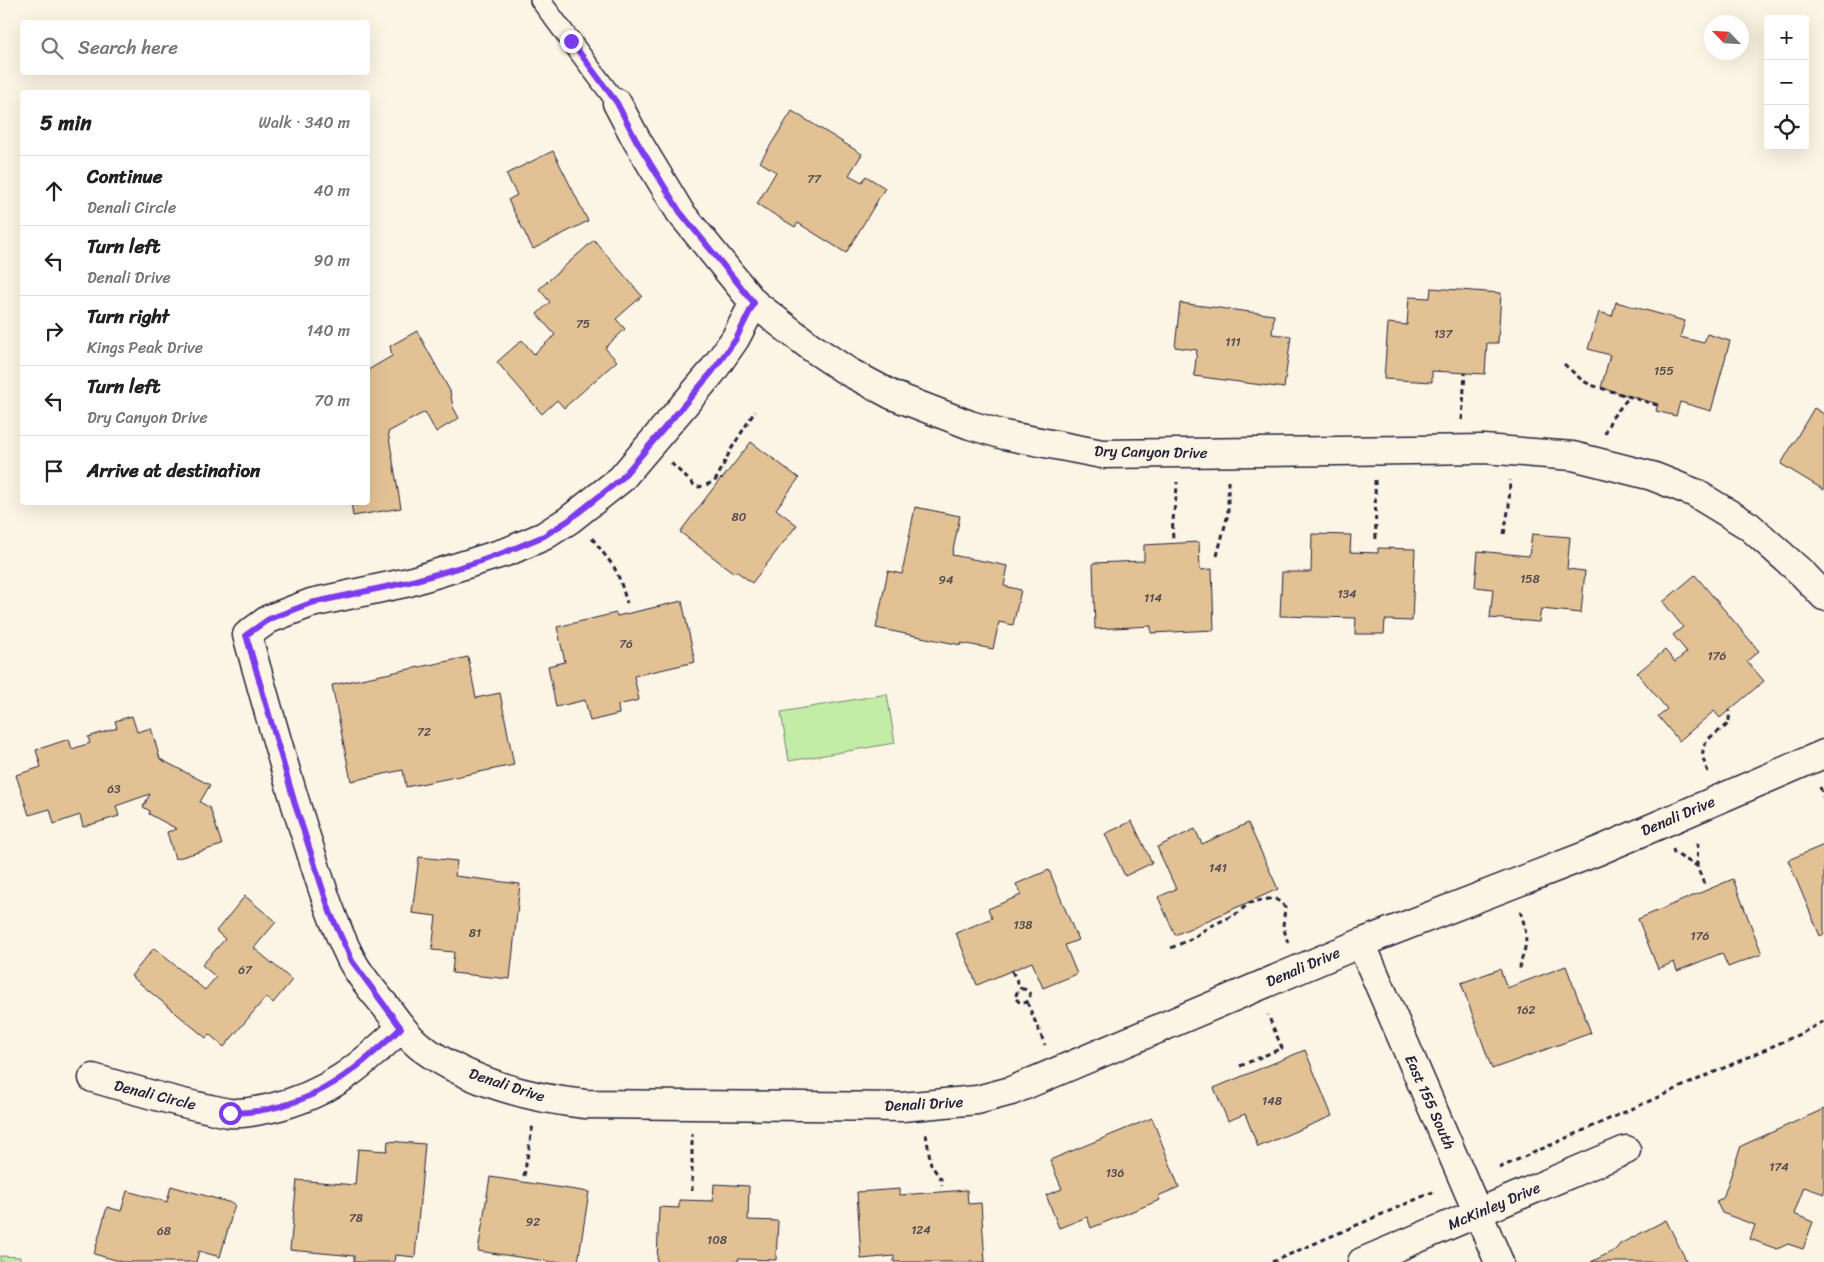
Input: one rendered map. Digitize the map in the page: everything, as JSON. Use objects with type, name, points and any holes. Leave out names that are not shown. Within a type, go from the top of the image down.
[{"type":"street","name":"Dry Canyon Drive","points":[[617,103],[636,140],[680,212],[754,303],[811,347],[847,371],[892,395],[970,425],[1004,435],[1102,454],[1462,449],[1574,456],[1652,476],[1695,493],[1749,526],[1803,574],[1824,596]]},
{"type":"street","points":[[575,516],[621,479],[712,372],[736,339],[754,303]]},
{"type":"street","name":"Denali Drive","points":[[575,516],[544,536],[475,563],[409,582],[311,603],[269,619],[246,635],[295,804],[330,912],[352,961],[401,1028],[423,1049],[450,1065],[486,1081],[523,1094],[538,1097],[585,1104],[923,1106],[977,1100],[1011,1091],[1361,943],[1598,851],[1824,754]]},
{"type":"street","name":"East 155 South","points":[[1361,943],[1499,1262]]},
{"type":"street","name":"Denali Circle","points":[[93,1078],[161,1098],[230,1113],[250,1112],[292,1103],[320,1091],[347,1075],[401,1028]]},
{"type":"street","name":"McKinley Drive","points":[[1362,1262],[1626,1150]]},
{"type":"lane","name":"Dry Canyon Drive","points":[[540,0],[617,103]]},
{"type":"path","points":[[1564,364],[1591,385],[1657,405]]},
{"type":"path","points":[[1462,449],[1465,373]]},
{"type":"path","points":[[1598,462],[1607,428],[1612,418],[1629,397]]},
{"type":"path","points":[[650,445],[699,487],[714,482],[730,451],[755,411]]},
{"type":"path","points":[[1374,450],[1376,542]]},
{"type":"path","points":[[1504,534],[1509,506],[1511,451]]},
{"type":"path","points":[[1217,556],[1228,514],[1229,452]]},
{"type":"path","points":[[1173,538],[1172,516],[1177,498],[1178,453]]},
{"type":"path","points":[[575,516],[614,567],[628,603]]},
{"type":"path","points":[[1720,798],[1705,765],[1702,749],[1709,737],[1725,727],[1729,722],[1729,710]]},
{"type":"path","points":[[1662,824],[1674,853],[1697,866],[1704,884]]},
{"type":"path","points":[[1509,885],[1525,923],[1526,944],[1520,969]]},
{"type":"path","points":[[1171,948],[1238,913],[1249,903],[1275,899],[1282,903],[1285,908],[1283,926],[1285,935],[1299,969]]},
{"type":"path","points":[[1012,971],[1021,989],[1029,993],[1030,998],[1027,1002]]},
{"type":"path","points":[[1240,1066],[1282,1048],[1256,987]]},
{"type":"path","points":[[1021,989],[1017,992],[1016,997],[1022,1003],[1027,1002]]},
{"type":"path","points":[[1027,1002],[1055,1072]]},
{"type":"path","points":[[1499,1168],[1800,1034],[1824,1021]]},
{"type":"path","points":[[524,1176],[538,1097]]},
{"type":"path","points":[[692,1191],[693,1105]]},
{"type":"path","points":[[923,1106],[931,1165],[942,1185]]},
{"type":"path","points":[[1272,1262],[1432,1192]]},
{"type":"green space","points":[[887,694],[895,743],[789,761],[781,712]]},
{"type":"green space","points":[[0,1256],[20,1257],[20,1262],[0,1262]]},
{"type":"building","points":[[792,111],[862,154],[849,175],[862,182],[866,176],[885,188],[846,253],[798,223],[795,227],[757,204],[776,172],[760,162]]},
{"type":"building","points":[[553,151],[588,221],[533,249],[508,200],[517,195],[506,174]]},
{"type":"building","points":[[594,240],[642,296],[616,319],[625,329],[605,348],[617,361],[564,408],[557,400],[542,414],[497,362],[522,340],[534,354],[555,335],[537,314],[550,302],[539,289]]},
{"type":"building","points":[[1431,288],[1501,293],[1498,343],[1487,343],[1485,374],[1432,371],[1432,382],[1384,379],[1388,323],[1407,325],[1409,297],[1430,298]]},
{"type":"building","points":[[1616,302],[1685,321],[1680,337],[1704,343],[1707,334],[1730,341],[1711,411],[1680,402],[1676,416],[1656,411],[1658,404],[1601,388],[1610,355],[1588,349],[1599,312],[1612,316]]},
{"type":"building","points":[[1180,303],[1274,315],[1272,334],[1291,336],[1284,388],[1194,376],[1197,350],[1175,347]]},
{"type":"building","points":[[417,331],[450,391],[453,407],[459,418],[436,432],[425,412],[388,432],[401,508],[353,516],[351,505],[370,505],[370,369],[392,356],[390,346]]},
{"type":"building","points":[[1814,408],[1824,414],[1824,490],[1781,464]]},
{"type":"building","points":[[751,442],[799,478],[776,509],[797,525],[752,583],[736,571],[734,573],[680,532]]},
{"type":"building","points":[[915,507],[960,516],[952,555],[1008,566],[1004,586],[1021,590],[1013,625],[999,622],[993,649],[961,643],[961,645],[876,628],[888,571],[902,574]]},
{"type":"building","points":[[1312,534],[1351,535],[1350,552],[1378,553],[1378,548],[1415,549],[1412,621],[1385,620],[1384,634],[1355,634],[1356,618],[1280,616],[1282,572],[1311,572]]},
{"type":"building","points":[[1532,534],[1570,537],[1567,569],[1585,571],[1581,613],[1541,609],[1539,622],[1490,618],[1493,589],[1475,587],[1478,551],[1529,556]]},
{"type":"building","points":[[1199,542],[1200,570],[1212,569],[1214,630],[1151,633],[1151,626],[1095,629],[1093,563],[1144,561],[1144,545]]},
{"type":"building","points":[[1695,575],[1759,651],[1747,661],[1764,681],[1720,718],[1714,711],[1679,741],[1658,716],[1667,709],[1637,673],[1665,650],[1675,662],[1687,652],[1673,635],[1683,627],[1663,602]]},
{"type":"building","points":[[682,601],[695,662],[634,676],[639,700],[618,705],[619,714],[590,721],[585,700],[556,707],[548,666],[565,662],[557,627],[616,613],[617,616]]},
{"type":"building","points":[[468,657],[476,698],[500,693],[514,765],[406,787],[403,770],[351,781],[332,685]]},
{"type":"building","points":[[132,716],[137,732],[151,728],[160,759],[210,785],[200,802],[210,808],[222,845],[175,859],[167,832],[177,829],[149,814],[150,811],[143,807],[150,794],[116,806],[119,816],[83,827],[80,815],[54,824],[50,809],[29,815],[16,775],[41,767],[36,750],[69,739],[72,749],[90,743],[88,737],[117,728],[115,721]]},
{"type":"building","points":[[1132,821],[1152,863],[1125,876],[1105,834]]},
{"type":"building","points":[[1248,823],[1278,889],[1175,935],[1158,897],[1176,889],[1157,847],[1195,829],[1202,844]]},
{"type":"building","points":[[1824,845],[1824,934],[1820,936],[1788,860]]},
{"type":"building","points":[[419,857],[457,861],[455,876],[520,884],[510,979],[452,973],[454,952],[432,950],[436,916],[412,913]]},
{"type":"building","points":[[1049,870],[1078,940],[1065,945],[1077,974],[1043,988],[1032,962],[977,985],[956,933],[992,918],[988,909],[1021,895],[1016,884]]},
{"type":"building","points":[[1733,879],[1762,954],[1728,967],[1722,953],[1677,971],[1674,962],[1658,969],[1638,919]]},
{"type":"building","points":[[245,896],[276,922],[254,948],[292,980],[273,1003],[266,997],[224,1047],[209,1034],[206,1038],[131,976],[154,948],[205,990],[216,977],[202,965],[225,939],[216,931]]},
{"type":"building","points":[[1566,966],[1591,1033],[1492,1069],[1461,983],[1500,969],[1507,988]]},
{"type":"building","points":[[1305,1050],[1332,1116],[1258,1147],[1245,1114],[1228,1121],[1214,1088]]},
{"type":"building","points":[[1824,1109],[1824,1194],[1804,1187],[1794,1214],[1813,1222],[1803,1249],[1788,1244],[1777,1249],[1750,1239],[1755,1225],[1722,1213],[1716,1201],[1723,1198],[1741,1146]]},
{"type":"building","points":[[1152,1118],[1179,1187],[1158,1196],[1160,1200],[1091,1228],[1087,1217],[1059,1228],[1046,1195],[1062,1189],[1050,1160]]},
{"type":"building","points":[[388,1141],[425,1144],[415,1257],[395,1255],[394,1262],[354,1262],[354,1256],[290,1250],[297,1180],[355,1185],[358,1149],[387,1151]]},
{"type":"building","points":[[490,1177],[589,1192],[578,1262],[552,1262],[478,1251]]},
{"type":"building","points":[[714,1184],[749,1186],[748,1220],[778,1221],[776,1260],[738,1259],[738,1262],[657,1262],[659,1207],[679,1208],[679,1200],[713,1201]]},
{"type":"building","points":[[171,1186],[235,1204],[220,1257],[199,1251],[196,1262],[123,1262],[94,1254],[107,1207],[121,1211],[127,1191],[167,1202]]},
{"type":"building","points":[[900,1189],[900,1195],[967,1190],[968,1204],[981,1203],[985,1262],[894,1262],[894,1256],[861,1259],[857,1192]]},
{"type":"building","points":[[1666,1220],[1687,1262],[1591,1262],[1615,1250],[1620,1244]]},
{"type":"route","points":[[230,1113],[250,1112],[292,1103],[320,1091],[347,1075],[401,1028],[352,961],[330,912],[295,804],[246,635],[269,619],[311,603],[409,582],[475,563],[544,536],[569,520],[621,479],[712,372],[736,339],[754,303],[680,212],[636,140],[617,103],[571,41]]}]
